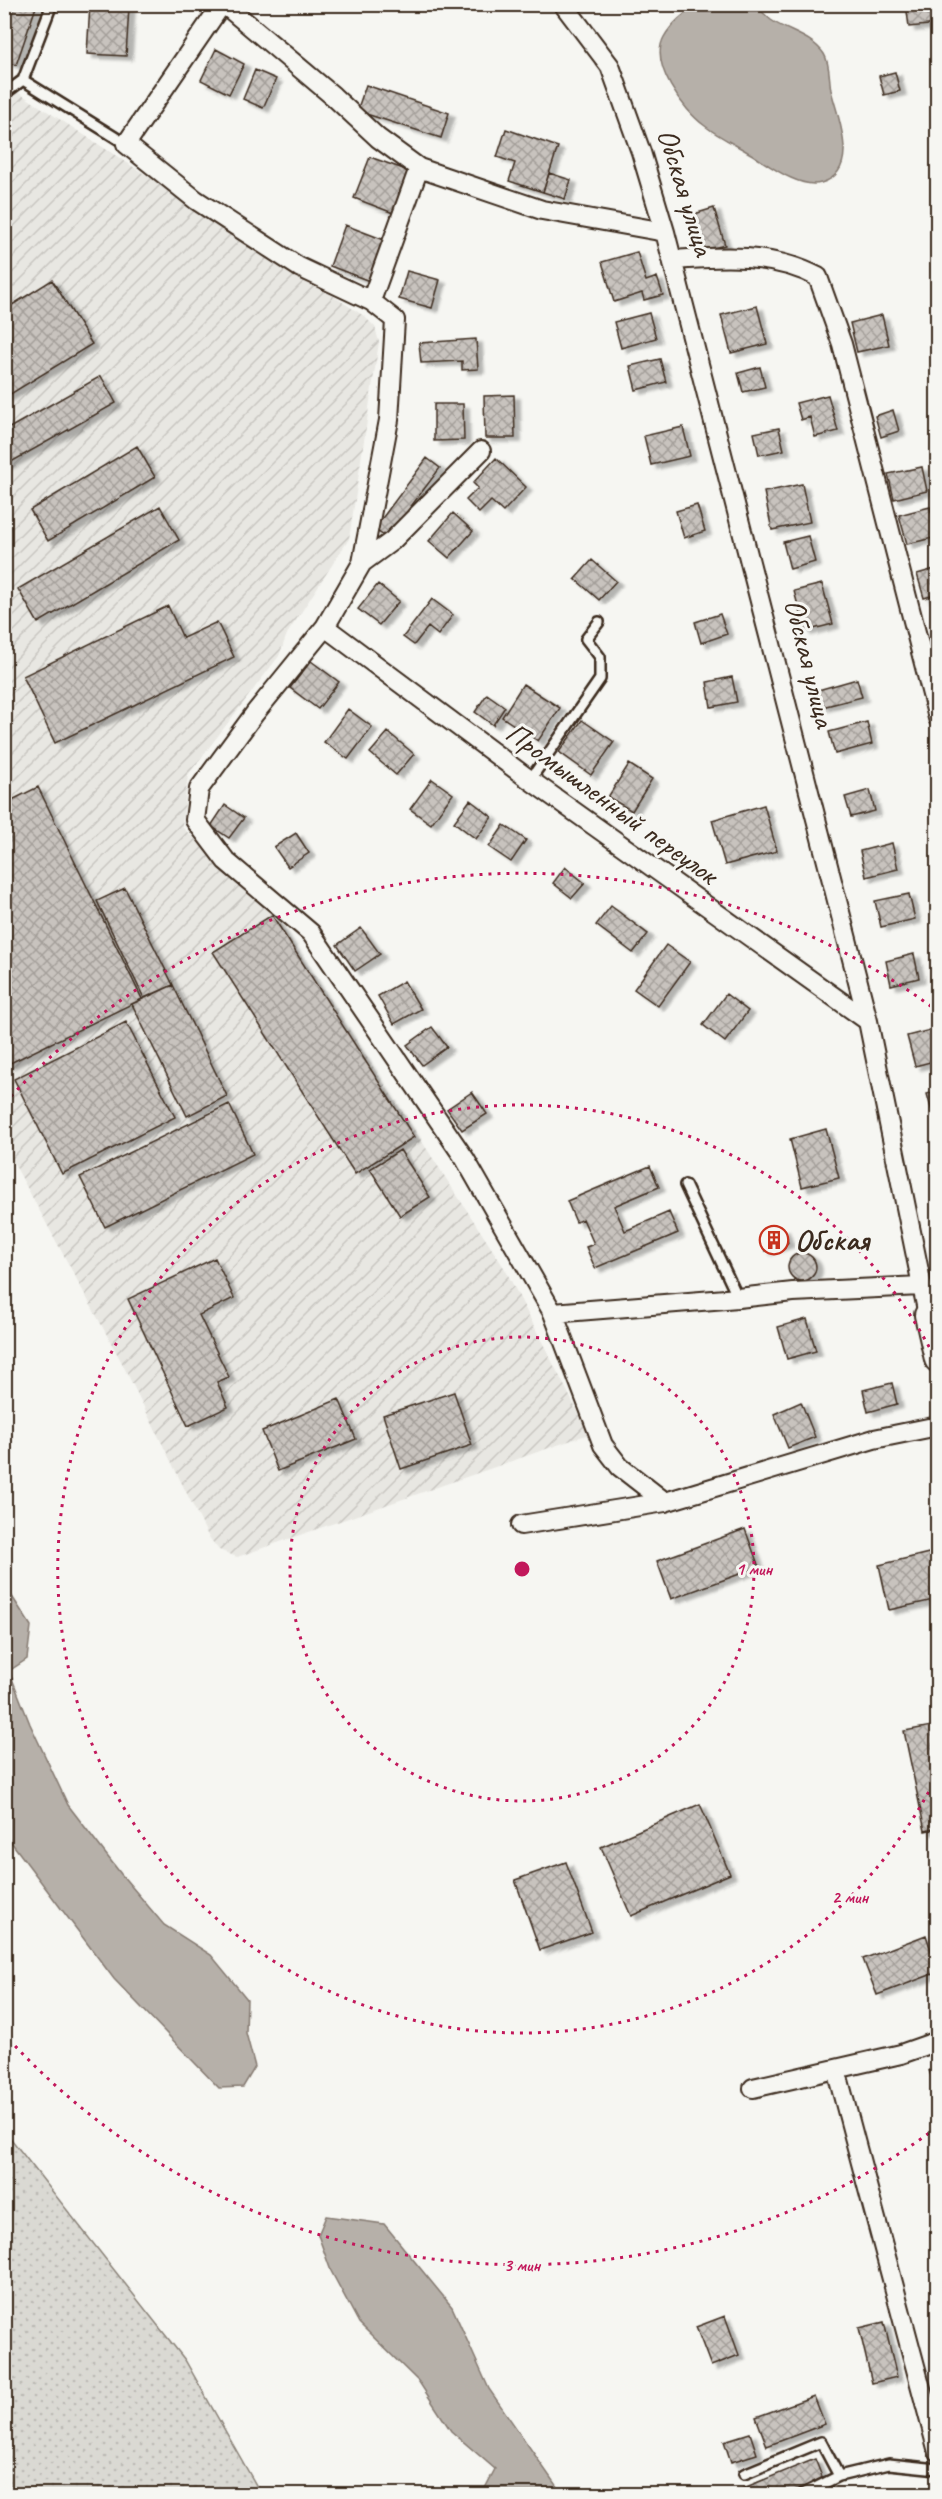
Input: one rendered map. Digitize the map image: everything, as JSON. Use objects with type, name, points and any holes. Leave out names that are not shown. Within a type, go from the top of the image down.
[{"type":"street","points":[[665,232],[542,210],[419,168],[378,138],[333,96],[223,4],[126,144],[196,200],[300,267],[371,301],[395,320],[389,420],[362,562],[325,627],[255,713],[200,789],[195,820],[226,861],[311,933],[465,1159],[553,1313],[603,1445],[620,1467],[665,1502]]},
{"type":"street","name":"Обская улица","points":[[562,4],[610,66],[641,152],[673,260],[868,1022],[921,1286],[933,1314],[938,1359]]},
{"type":"street","points":[[371,301],[419,168]]},
{"type":"street","points":[[673,260],[726,256],[763,259],[804,269],[818,277],[842,344],[938,718]]},
{"type":"street","points":[[362,562],[392,542],[481,451]]},
{"type":"street","name":"Промышленный переулок","points":[[325,627],[530,780],[868,1022]]},
{"type":"street","points":[[553,1313],[793,1292],[921,1286]]},
{"type":"street","points":[[521,1525],[665,1502],[874,1439],[938,1426]]},
{"type":"street","points":[[753,2088],[901,2054],[938,2042]]},
{"type":"street","points":[[836,2069],[938,2452]]},
{"type":"lane","points":[[4,94],[23,80],[52,4]]},
{"type":"lane","points":[[23,80],[126,144]]},
{"type":"lane","points":[[530,780],[600,679],[600,657],[586,639],[599,622]]},
{"type":"lane","points":[[685,1185],[738,1298]]},
{"type":"lane","points":[[744,2474],[821,2442],[839,2476]]},
{"type":"lane","points":[[803,2494],[839,2476],[889,2464],[938,2469]]},
{"type":"shaded area","points":[[696,5],[754,5],[771,20],[806,38],[824,54],[844,142],[841,167],[833,177],[821,183],[803,183],[775,170],[705,126],[678,98],[665,73],[661,60],[661,48],[664,37],[671,27]]},
{"type":"shaded area","points":[[16,91],[364,316],[375,327],[379,342],[349,539],[287,634],[279,656],[188,775],[182,827],[271,910],[505,1269],[589,1434],[237,1557],[219,1550],[208,1536],[121,1361],[5,1147],[4,108]]},
{"type":"shaded area","points":[[4,1584],[31,1626],[27,1659],[9,1671],[30,1724],[68,1805],[164,1925],[211,1955],[247,1999],[246,2033],[255,2067],[243,2087],[219,2088],[114,1979],[5,1834]]},
{"type":"shaded area","points":[[4,2130],[185,2360],[261,2494],[5,2494]]},
{"type":"shaded area","points":[[326,2216],[384,2224],[452,2307],[489,2389],[562,2494],[482,2494],[495,2469],[451,2431],[419,2382],[359,2323],[331,2271],[318,2235]]},
{"type":"building","points":[[5,4],[37,4],[16,65],[4,61]]},
{"type":"building","points":[[906,4],[938,4],[938,24],[909,27]]},
{"type":"building","points":[[90,5],[129,7],[126,56],[87,54]]},
{"type":"building","points":[[216,49],[244,64],[229,94],[201,80]]},
{"type":"building","points":[[255,70],[276,79],[263,108],[243,99]]},
{"type":"building","points":[[895,72],[900,91],[884,95],[879,76]]},
{"type":"building","points":[[366,85],[449,113],[441,138],[357,111]]},
{"type":"building","points":[[506,129],[558,147],[543,192],[509,181],[515,163],[497,157]]},
{"type":"building","points":[[370,157],[409,171],[393,213],[354,198]]},
{"type":"building","points":[[549,173],[571,180],[565,199],[543,192]]},
{"type":"building","points":[[714,208],[725,245],[705,250],[694,214]]},
{"type":"building","points":[[345,225],[387,241],[372,282],[330,266]]},
{"type":"building","points":[[637,252],[646,281],[657,277],[663,295],[644,300],[642,293],[614,302],[602,262]]},
{"type":"building","points":[[407,271],[440,280],[432,308],[399,299]]},
{"type":"building","points":[[52,280],[92,344],[4,398],[4,310]]},
{"type":"building","points":[[757,306],[767,344],[731,353],[721,315]]},
{"type":"building","points":[[649,313],[656,338],[621,348],[614,322]]},
{"type":"building","points":[[882,315],[889,345],[857,352],[850,323]]},
{"type":"building","points":[[476,339],[478,369],[462,370],[462,361],[421,363],[419,343]]},
{"type":"building","points":[[660,359],[666,382],[636,390],[630,366]]},
{"type":"building","points":[[760,367],[765,387],[743,392],[738,373]]},
{"type":"building","points":[[101,376],[116,403],[4,466],[4,431]]},
{"type":"building","points":[[514,395],[515,438],[485,438],[484,396]]},
{"type":"building","points":[[828,395],[838,431],[815,437],[810,417],[801,420],[796,403]]},
{"type":"building","points":[[434,404],[463,404],[464,440],[434,441]]},
{"type":"building","points":[[893,410],[899,431],[881,437],[875,416]]},
{"type":"building","points":[[683,427],[690,456],[651,465],[644,436]]},
{"type":"building","points":[[779,428],[784,450],[759,455],[754,433]]},
{"type":"building","points":[[137,446],[155,477],[48,541],[30,510]]},
{"type":"building","points":[[427,458],[440,468],[387,538],[374,529]]},
{"type":"building","points":[[496,458],[526,487],[503,512],[491,501],[479,513],[466,500],[478,488],[473,483]]},
{"type":"building","points":[[922,467],[927,491],[894,499],[888,474]]},
{"type":"building","points":[[802,484],[810,522],[772,530],[764,492]]},
{"type":"building","points":[[697,505],[705,531],[684,538],[676,511]]},
{"type":"building","points":[[160,506],[179,540],[38,623],[18,589]]},
{"type":"building","points":[[930,507],[937,537],[907,544],[899,515]]},
{"type":"building","points":[[453,513],[473,531],[449,558],[429,541]]},
{"type":"building","points":[[808,536],[815,562],[790,569],[783,542]]},
{"type":"building","points":[[592,560],[616,581],[599,600],[575,579]]},
{"type":"building","points":[[938,568],[938,594],[924,598],[917,574]]},
{"type":"building","points":[[378,584],[399,601],[379,625],[358,609]]},
{"type":"building","points":[[822,584],[833,624],[805,631],[794,591]]},
{"type":"building","points":[[432,599],[453,615],[438,635],[428,627],[414,645],[403,637]]},
{"type":"building","points":[[168,606],[183,638],[217,622],[234,657],[55,743],[23,676]]},
{"type":"building","points":[[720,614],[727,634],[701,643],[695,622]]},
{"type":"building","points":[[938,645],[938,664],[933,646]]},
{"type":"building","points":[[311,661],[339,682],[318,709],[290,688]]},
{"type":"building","points":[[732,677],[737,702],[711,707],[707,682]]},
{"type":"building","points":[[857,679],[862,697],[822,707],[818,690]]},
{"type":"building","points":[[523,684],[560,708],[538,741],[502,717]]},
{"type":"building","points":[[487,694],[505,707],[493,725],[475,712]]},
{"type":"building","points":[[348,709],[372,727],[348,759],[324,742]]},
{"type":"building","points":[[582,720],[614,742],[591,775],[559,752]]},
{"type":"building","points":[[867,722],[872,744],[835,754],[829,732]]},
{"type":"building","points":[[388,732],[414,754],[396,775],[370,753]]},
{"type":"building","points":[[629,764],[652,779],[632,811],[608,797]]},
{"type":"building","points":[[432,779],[453,794],[431,824],[410,809]]},
{"type":"building","points":[[38,787],[142,999],[4,1066],[4,804]]},
{"type":"building","points":[[870,790],[875,811],[851,817],[845,797]]},
{"type":"building","points":[[470,800],[492,817],[476,839],[454,822]]},
{"type":"building","points":[[225,805],[244,818],[229,838],[211,826]]},
{"type":"building","points":[[764,805],[777,851],[725,865],[712,820]]},
{"type":"building","points":[[504,825],[526,840],[511,862],[489,847]]},
{"type":"building","points":[[296,833],[309,853],[288,867],[274,847]]},
{"type":"building","points":[[892,843],[898,869],[866,877],[860,851]]},
{"type":"building","points":[[565,867],[585,883],[572,898],[553,883]]},
{"type":"building","points":[[125,888],[173,985],[144,998],[97,901]]},
{"type":"building","points":[[909,894],[915,919],[881,927],[875,901]]},
{"type":"building","points":[[611,906],[648,934],[633,953],[596,925]]},
{"type":"building","points":[[272,915],[414,1137],[355,1174],[213,952]]},
{"type":"building","points":[[361,928],[380,954],[355,971],[337,945]]},
{"type":"building","points":[[666,945],[690,962],[658,1006],[634,989]]},
{"type":"building","points":[[914,954],[919,978],[891,985],[886,961]]},
{"type":"building","points":[[404,981],[421,1009],[394,1024],[378,996]]},
{"type":"building","points":[[173,985],[227,1096],[187,1116],[132,1004]]},
{"type":"building","points":[[726,994],[748,1011],[725,1042],[703,1025]]},
{"type":"building","points":[[126,1022],[175,1117],[62,1174],[14,1079]]},
{"type":"building","points":[[432,1027],[447,1047],[422,1065],[407,1045]]},
{"type":"building","points":[[938,1028],[938,1060],[915,1066],[907,1036]]},
{"type":"building","points":[[938,1091],[938,1133],[927,1094]]},
{"type":"building","points":[[472,1092],[487,1114],[462,1130],[447,1109]]},
{"type":"building","points":[[229,1104],[253,1154],[105,1227],[80,1177]]},
{"type":"building","points":[[826,1129],[839,1178],[802,1187],[790,1139]]},
{"type":"building","points":[[400,1150],[430,1197],[400,1216],[370,1169]]},
{"type":"building","points":[[650,1166],[659,1187],[614,1206],[625,1231],[669,1212],[678,1233],[595,1268],[586,1247],[594,1244],[583,1219],[576,1222],[567,1201]]},
{"type":"building","name":"Обская","points":[[783,1228],[788,1243],[765,1251],[760,1236]]},
{"type":"building","points":[[802,1253],[812,1257],[816,1267],[812,1277],[802,1281],[792,1277],[788,1267],[792,1257]]},
{"type":"building","points":[[215,1258],[234,1298],[199,1315],[229,1377],[217,1382],[228,1407],[188,1426],[128,1299]]},
{"type":"building","points":[[807,1319],[816,1351],[787,1359],[778,1327]]},
{"type":"building","points":[[892,1383],[897,1404],[868,1412],[863,1390]]},
{"type":"building","points":[[454,1392],[472,1445],[401,1469],[383,1415]]},
{"type":"building","points":[[339,1399],[356,1439],[278,1471],[262,1431]]},
{"type":"building","points":[[801,1402],[815,1437],[788,1448],[774,1414]]},
{"type":"building","points":[[745,1529],[759,1567],[671,1599],[657,1561]]},
{"type":"building","points":[[933,1552],[938,1571],[938,1599],[889,1610],[879,1565]]},
{"type":"building","points":[[938,1725],[938,1828],[925,1831],[904,1731]]},
{"type":"building","points":[[700,1804],[730,1874],[631,1916],[601,1847]]},
{"type":"building","points":[[566,1862],[592,1932],[540,1950],[515,1880]]},
{"type":"building","points":[[926,1935],[938,1972],[877,1995],[863,1959]]},
{"type":"building","points":[[938,2068],[938,2097],[929,2070]]},
{"type":"building","points":[[725,2316],[739,2355],[711,2366],[696,2327]]},
{"type":"building","points":[[884,2322],[897,2377],[872,2383],[859,2328]]},
{"type":"building","points":[[814,2396],[825,2424],[767,2446],[756,2417]]},
{"type":"building","points":[[750,2433],[757,2454],[731,2462],[724,2441]]},
{"type":"building","points":[[815,2459],[823,2479],[787,2494],[729,2494]]},
{"type":"place","name":"Обская","points":[[774,1240]]}]
